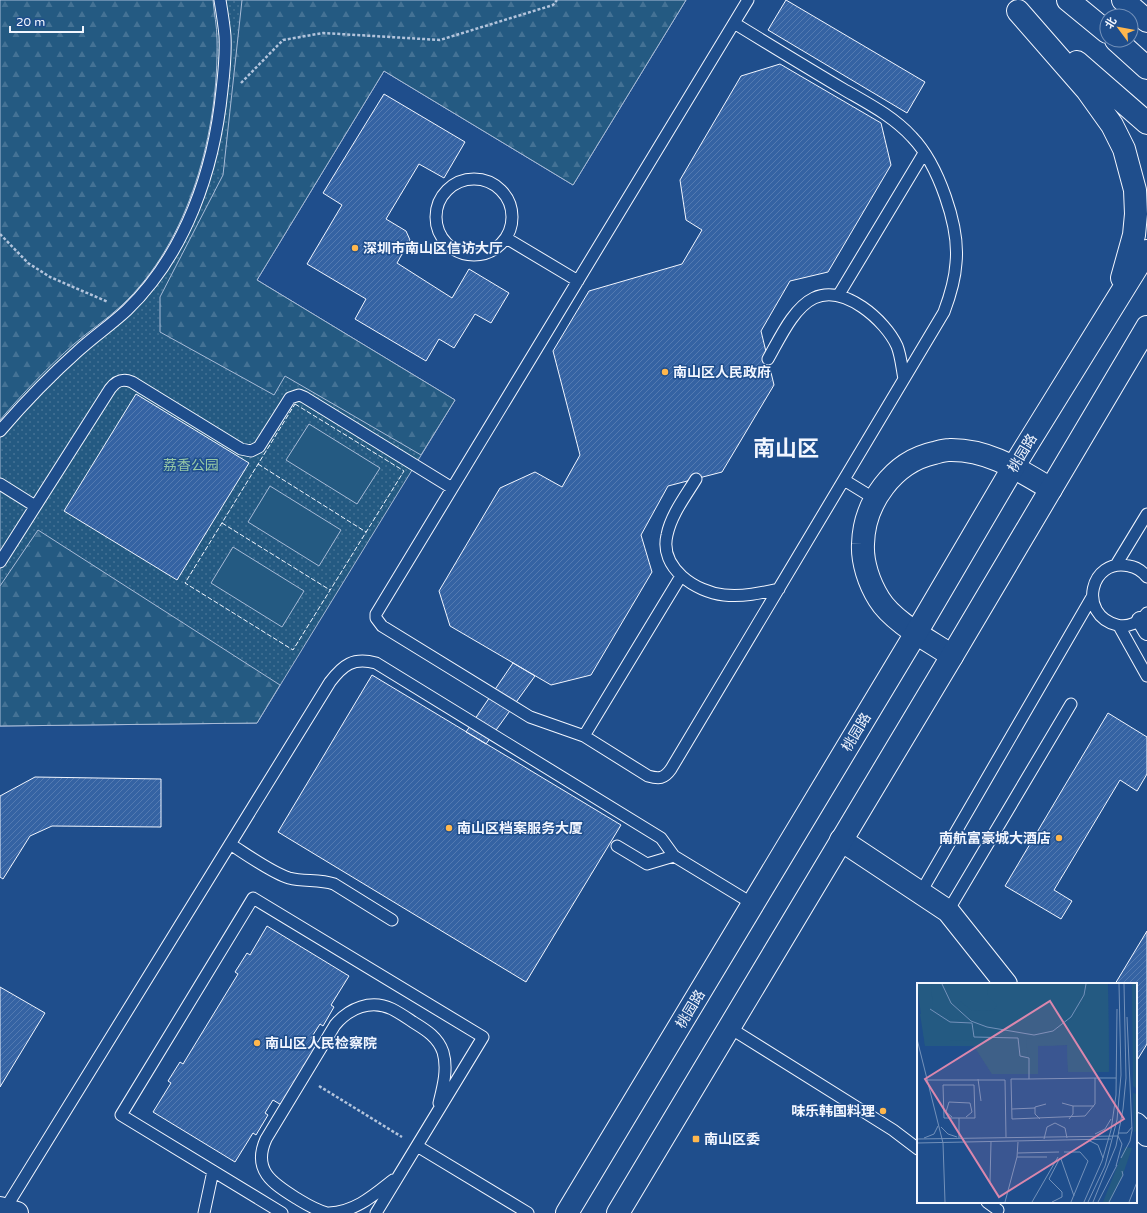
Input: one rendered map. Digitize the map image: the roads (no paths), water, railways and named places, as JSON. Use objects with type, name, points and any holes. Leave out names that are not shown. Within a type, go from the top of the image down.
[{"type":"main road","points":[[1068,0],[1099,25]]},
{"type":"main road","points":[[1123,0],[1147,21]]},
{"type":"main road","points":[[1012,5],[1147,123]]},
{"type":"main road","points":[[1012,5],[1087,90],[1108,119],[1124,149],[1132,173],[1135,190],[1136,214],[1134,235],[1119,286],[1106,317]]},
{"type":"main road","points":[[1125,48],[1147,68]]},
{"type":"main road","name":"桃园路","points":[[567,1213],[1014,466],[1147,251]]},
{"type":"main road","points":[[618,1213],[730,1028],[1147,327]]},
{"type":"main road","points":[[1128,360],[1147,339]]},
{"type":"main road","points":[[952,656],[898,620],[879,600],[867,572],[863,545],[865,525],[875,499],[888,480],[905,465],[924,455],[947,450],[970,451],[992,457],[1014,466],[1051,489]]},
{"type":"main road","points":[[842,840],[948,911],[1005,983]]},
{"type":"main road","points":[[1137,1125],[1147,1134]]},
{"type":"lane","points":[[0,431],[47,379],[78,350],[126,311],[150,285],[168,260],[186,225],[204,184],[220,106],[224,74],[225,37],[220,0]]},
{"type":"lane","points":[[734,24],[885,114],[913,137],[924,153],[937,178],[950,210],[956,240],[956,262],[952,289],[944,312],[667,775],[660,778],[655,778],[648,776],[584,736],[530,717],[382,626],[376,618],[376,614],[748,0]]},
{"type":"lane","points":[[838,296],[924,153]]},
{"type":"lane","points":[[477,179],[487,181],[499,188],[508,199],[512,210],[512,225],[506,238],[500,246],[487,254],[474,256],[463,254],[452,248],[442,238],[438,227],[436,213],[440,202],[447,191],[464,180],[477,179]]},
{"type":"lane","points":[[506,238],[578,281]]},
{"type":"lane","points":[[768,359],[793,317],[803,306],[814,298],[826,295],[838,296],[850,300],[863,308],[887,331],[897,347],[904,380]]},
{"type":"lane","points":[[0,562],[110,389],[117,381],[122,380],[132,382],[241,449],[250,451],[259,447],[290,398],[299,395],[452,488]]},
{"type":"lane","points":[[696,478],[671,521],[666,537],[667,553],[672,566],[681,576],[707,590],[723,595],[754,594],[779,589]]},
{"type":"lane","points":[[844,480],[875,499]]},
{"type":"lane","points":[[0,484],[35,506]]},
{"type":"lane","points":[[1116,565],[1147,514]]},
{"type":"lane","points":[[921,892],[1092,598],[1097,579],[1105,570],[1116,565],[1123,564],[1135,567],[1143,572],[1147,577]]},
{"type":"lane","points":[[584,736],[681,576]]},
{"type":"lane","points":[[1092,598],[1094,607],[1100,616],[1110,623],[1119,626],[1145,622]]},
{"type":"lane","points":[[1119,626],[1147,676]]},
{"type":"lane","points":[[8,1210],[330,682],[338,672],[347,665],[356,661],[376,663],[661,838],[674,856],[753,904]]},
{"type":"lane","points":[[948,911],[1071,704]]},
{"type":"lane","points":[[230,844],[285,877],[334,884],[392,920]]},
{"type":"lane","points":[[617,846],[648,864],[674,856]]},
{"type":"lane","points":[[282,1213],[121,1115],[253,898],[483,1037],[376,1213]]},
{"type":"lane","points":[[399,1176],[361,1204],[348,1210],[328,1213],[316,1210],[275,1185],[268,1177],[263,1167],[261,1158],[262,1148],[266,1138],[335,1024],[342,1016],[361,1006],[382,1006],[392,1009],[430,1033],[438,1042],[443,1051],[445,1076],[436,1116]]},
{"type":"lane","points":[[730,1028],[894,1130],[917,1148]]},
{"type":"lane","points":[[417,1146],[528,1213]]},
{"type":"lane","points":[[204,1213],[213,1171]]},
{"type":"lane","points":[[988,1203],[998,1210]]},
{"type":"place","name":"深圳市南山区信访大厅","points":[[355,248]]},
{"type":"place","name":"南山区人民政府","points":[[665,372]]},
{"type":"place","name":"南山区档案服务大厦","points":[[449,828]]},
{"type":"place","name":"南航富豪城大酒店","points":[[1059,838]]},
{"type":"place","name":"南山区人民检察院","points":[[257,1043]]},
{"type":"place","name":"味乐韩国料理","points":[[883,1111]]},
{"type":"place","name":"南山区委","points":[[696,1139]]},
{"type":"district","name":"南山区","points":[[786,448]]},
{"type":"park label","name":"荔香公园","points":[[191,465]]}]
